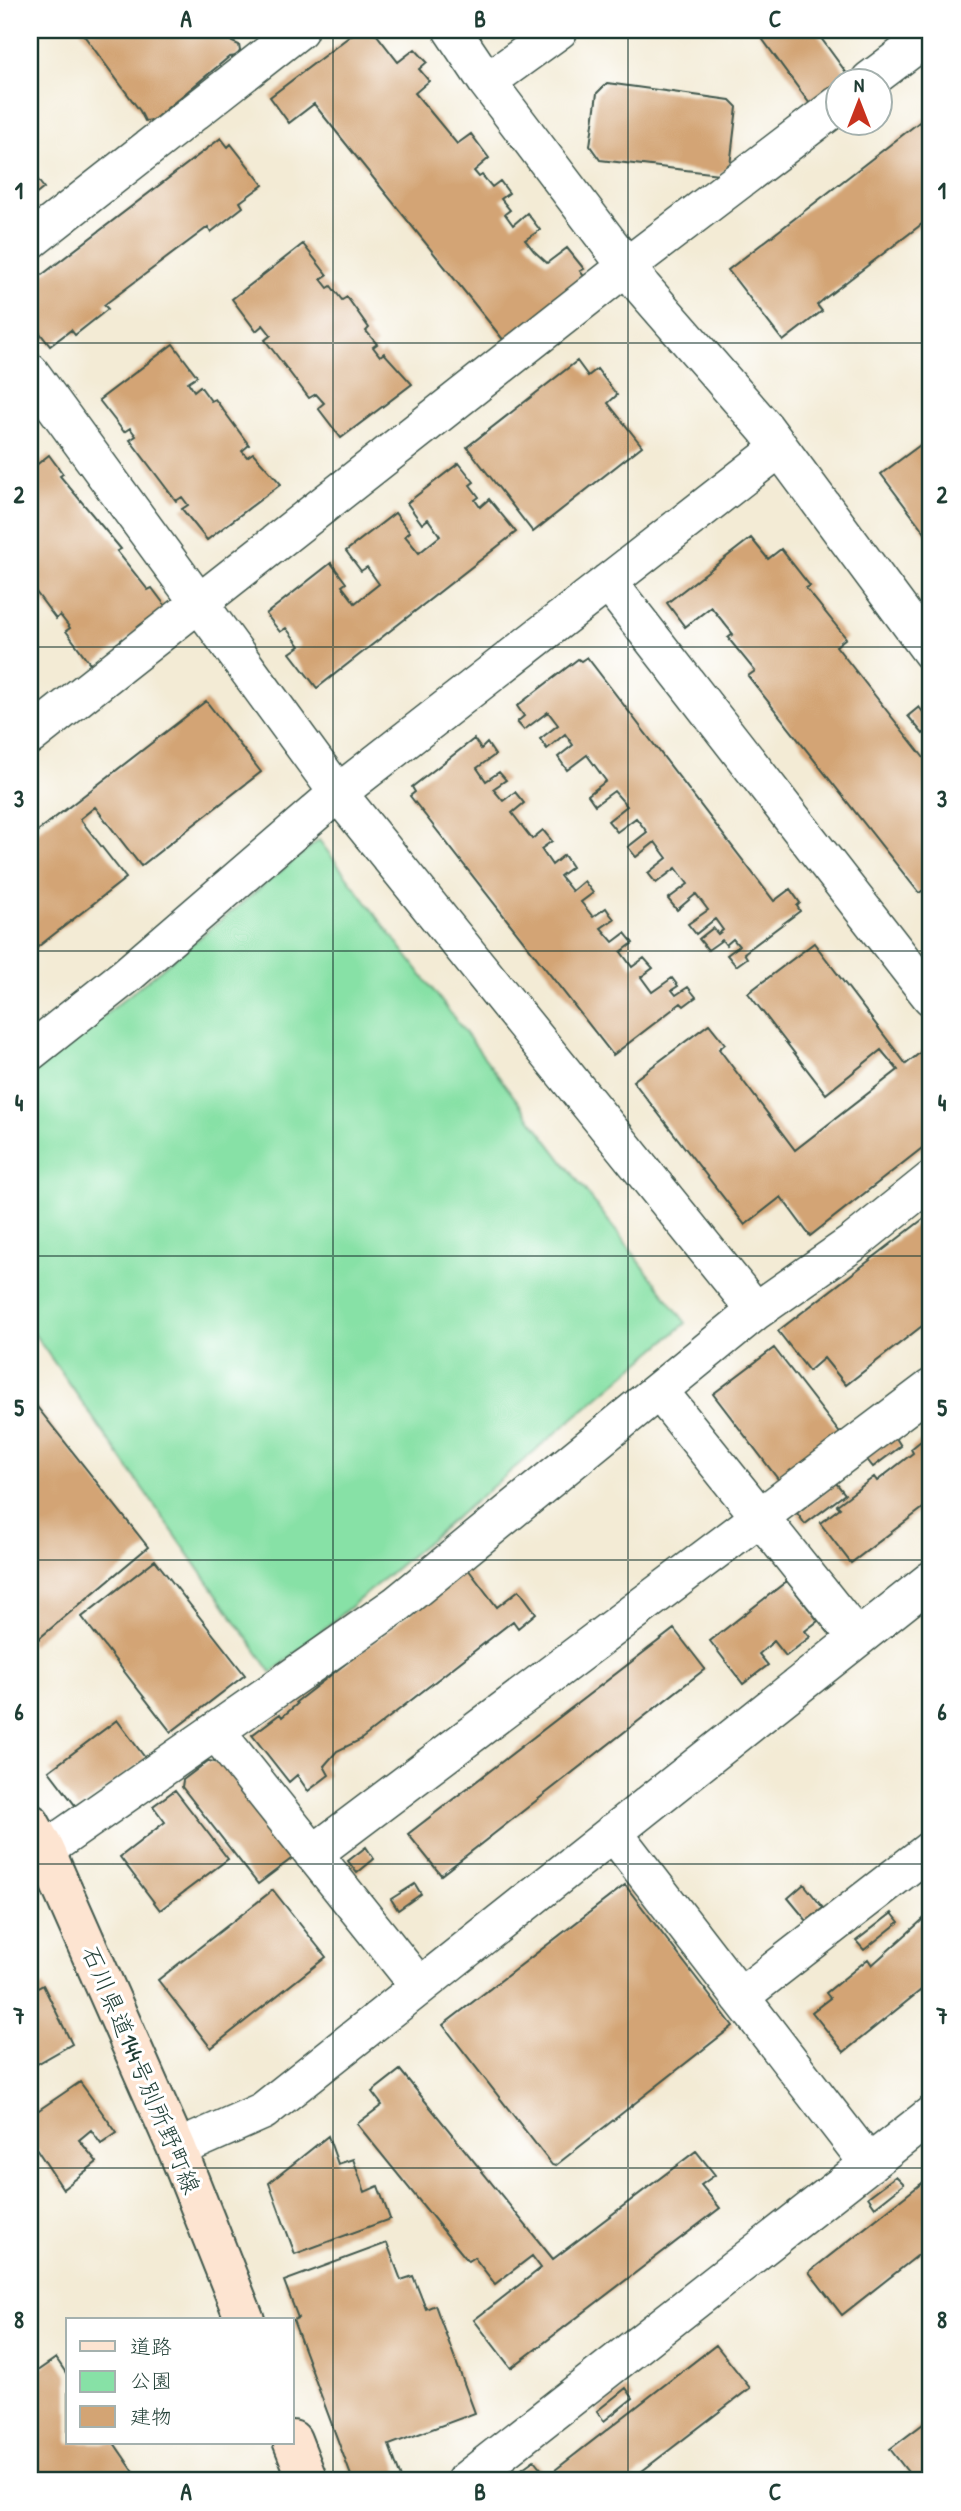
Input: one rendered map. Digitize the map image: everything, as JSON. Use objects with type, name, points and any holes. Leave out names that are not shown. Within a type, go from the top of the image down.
[{"type":"main road","name":"石川県道144号別所野町線","points":[[38,1837],[177,2149],[244,2318]]},
{"type":"main road","points":[[294,2444],[309,2481]]},
{"type":"street","points":[[30,241],[299,30]]},
{"type":"street","points":[[452,30],[487,82],[628,266],[780,448],[931,652]]},
{"type":"street","points":[[487,82],[559,30]]},
{"type":"street","points":[[889,66],[931,34]]},
{"type":"street","points":[[30,736],[628,266],[824,116]]},
{"type":"street","points":[[30,372],[338,793],[756,1311]]},
{"type":"street","points":[[30,1052],[126,976],[338,793],[780,448]]},
{"type":"street","points":[[608,582],[931,997]]},
{"type":"street","points":[[38,1837],[217,1733],[396,1605],[756,1311],[853,1243],[931,1180]]},
{"type":"street","points":[[313,1854],[761,1519],[931,1388]]},
{"type":"street","points":[[659,1391],[857,1638]]},
{"type":"street","points":[[177,2149],[263,2111],[931,1580]]},
{"type":"street","points":[[217,1733],[419,1986]]},
{"type":"street","points":[[613,1832],[869,2164]]},
{"type":"street","points":[[740,1997],[931,1849]]},
{"type":"street","points":[[465,2481],[931,2115]]},
{"type":"green space","points":[[319,840],[686,1323],[272,1673],[30,1328],[30,1076]]},
{"type":"building","points":[[80,30],[222,30],[232,42],[239,45],[240,51],[237,56],[229,57],[153,120],[145,121]]},
{"type":"building","points":[[358,30],[373,30],[398,62],[415,49],[427,62],[419,69],[429,81],[415,93],[457,144],[471,134],[489,158],[474,171],[479,177],[482,175],[492,187],[500,181],[509,193],[501,199],[510,210],[505,214],[513,225],[527,213],[540,230],[525,240],[534,251],[547,263],[567,248],[584,269],[580,271],[586,279],[505,342],[314,104],[289,123],[270,97]]},
{"type":"building","points":[[763,30],[815,30],[841,66],[824,66],[824,93],[810,104],[758,33]]},
{"type":"building","points":[[607,83],[730,100],[737,107],[730,166],[719,174],[600,160],[590,146],[597,93]]},
{"type":"building","points":[[931,113],[931,217],[824,299],[817,305],[822,311],[783,341],[728,270]]},
{"type":"building","points":[[221,138],[228,147],[231,144],[263,185],[240,202],[243,207],[211,232],[208,227],[104,305],[108,309],[75,335],[71,330],[50,346],[30,320],[30,284]]},
{"type":"building","points":[[30,170],[44,188],[30,199]]},
{"type":"building","points":[[303,244],[327,275],[321,279],[328,288],[331,286],[342,300],[347,297],[369,328],[366,331],[377,344],[373,347],[380,356],[384,353],[412,384],[341,438],[318,408],[324,403],[316,394],[309,398],[265,340],[271,335],[263,325],[256,331],[232,299]]},
{"type":"building","points":[[173,344],[197,376],[188,382],[194,391],[200,386],[211,401],[215,399],[249,445],[242,451],[247,457],[253,453],[281,484],[207,540],[182,509],[188,505],[182,497],[176,501],[130,440],[136,436],[130,428],[124,432],[99,400]]},
{"type":"building","points":[[577,361],[588,376],[597,369],[617,395],[608,403],[642,446],[533,532],[467,447]]},
{"type":"building","points":[[931,437],[931,541],[881,474]]},
{"type":"building","points":[[49,455],[63,474],[60,476],[121,549],[117,551],[148,590],[152,588],[167,608],[92,666],[66,631],[70,628],[60,615],[56,619],[30,584],[30,470]]},
{"type":"building","points":[[459,463],[474,482],[470,485],[479,497],[475,500],[480,507],[489,499],[516,532],[317,688],[290,653],[300,646],[286,628],[280,632],[266,614],[331,563],[346,583],[342,586],[355,603],[379,584],[367,567],[361,571],[346,551],[395,513],[410,532],[405,536],[419,553],[440,536],[428,519],[422,524],[407,503]]},
{"type":"building","points":[[751,538],[768,559],[781,549],[810,586],[806,588],[846,638],[836,646],[931,767],[931,896],[925,889],[919,893],[748,676],[755,671],[728,638],[733,634],[711,607],[685,627],[667,603]]},
{"type":"building","points":[[587,657],[774,901],[790,889],[800,903],[797,906],[800,911],[744,953],[747,958],[736,966],[727,955],[739,946],[733,939],[726,945],[722,940],[708,950],[699,939],[713,928],[718,934],[723,930],[715,919],[696,934],[688,924],[708,910],[696,894],[677,910],[668,899],[688,884],[676,868],[656,883],[648,873],[667,858],[655,842],[636,857],[628,847],[647,832],[636,818],[617,832],[608,821],[627,806],[614,791],[595,805],[588,795],[606,781],[587,755],[567,770],[558,757],[573,745],[565,734],[547,749],[540,739],[558,725],[548,712],[524,730],[517,722],[524,716],[517,706],[578,659],[581,661]]},
{"type":"building","points":[[206,701],[261,772],[141,866],[95,807],[80,819],[126,878],[30,953],[30,837]]},
{"type":"building","points":[[919,707],[931,722],[931,727],[923,734],[908,716]]},
{"type":"building","points":[[474,739],[481,749],[487,743],[495,755],[477,768],[486,781],[499,772],[506,780],[493,789],[503,801],[515,792],[524,803],[512,813],[532,839],[543,830],[552,841],[541,849],[552,865],[564,855],[572,867],[560,876],[572,891],[584,881],[593,893],[581,902],[593,917],[606,908],[614,919],[601,928],[613,942],[625,933],[633,943],[621,952],[632,967],[644,958],[653,968],[641,977],[652,992],[672,978],[678,986],[672,990],[676,995],[688,987],[696,997],[684,1006],[681,1003],[613,1055],[410,796],[415,792],[412,787]]},
{"type":"building","points":[[814,943],[906,1064],[926,1048],[931,1055],[931,1141],[810,1236],[781,1197],[745,1225],[633,1081],[709,1024],[725,1044],[719,1049],[795,1150],[898,1070],[881,1050],[826,1094],[748,993]]},
{"type":"building","points":[[931,1213],[931,1319],[846,1385],[824,1358],[809,1371],[778,1331]]},
{"type":"building","points":[[774,1348],[842,1436],[781,1483],[713,1394]]},
{"type":"building","points":[[30,1398],[148,1547],[30,1646]]},
{"type":"building","points":[[931,1433],[931,1502],[851,1563],[820,1523],[840,1508],[837,1505],[874,1477],[877,1481],[913,1453],[911,1449]]},
{"type":"building","points":[[894,1435],[901,1446],[873,1467],[865,1457]]},
{"type":"building","points":[[836,1483],[845,1494],[805,1524],[797,1513]]},
{"type":"building","points":[[155,1560],[245,1675],[171,1732],[82,1617]]},
{"type":"building","points":[[468,1569],[497,1607],[519,1590],[536,1613],[518,1628],[513,1621],[360,1740],[337,1751],[324,1766],[329,1775],[308,1791],[297,1775],[289,1782],[252,1735],[280,1714],[282,1717],[296,1702]]},
{"type":"building","points":[[787,1581],[818,1621],[805,1631],[810,1637],[786,1656],[774,1641],[759,1654],[768,1665],[743,1684],[710,1641]]},
{"type":"building","points":[[674,1629],[705,1669],[441,1875],[408,1834]]},
{"type":"building","points":[[117,1720],[146,1759],[78,1809],[49,1771]]},
{"type":"building","points":[[208,1761],[222,1763],[295,1856],[258,1884],[182,1787],[183,1780]]},
{"type":"building","points":[[175,1790],[228,1859],[160,1910],[120,1857],[165,1822],[153,1806]]},
{"type":"building","points":[[366,1847],[374,1859],[357,1873],[348,1861]]},
{"type":"building","points":[[415,1884],[421,1894],[398,1910],[391,1899]]},
{"type":"building","points":[[804,1884],[823,1908],[807,1921],[788,1898]]},
{"type":"building","points":[[625,1885],[733,2026],[555,2166],[443,2025]]},
{"type":"building","points":[[273,1890],[326,1957],[211,2048],[158,1980]]},
{"type":"building","points":[[931,1912],[931,1982],[844,2052],[812,2012],[830,1998],[826,1993],[868,1959],[872,1965]]},
{"type":"building","points":[[892,1913],[899,1922],[864,1950],[856,1941]]},
{"type":"building","points":[[43,1985],[72,2044],[30,2068],[30,1992]]},
{"type":"building","points":[[400,2070],[553,2259],[696,2151],[715,2175],[701,2185],[720,2208],[511,2368],[474,2320],[541,2268],[532,2256],[495,2284],[474,2257],[468,2261],[357,2124],[382,2105],[372,2092]]},
{"type":"building","points":[[80,2082],[117,2133],[101,2144],[91,2130],[79,2140],[97,2162],[63,2189],[30,2139],[30,2116]]},
{"type":"building","points":[[328,2136],[338,2164],[353,2159],[365,2192],[378,2186],[390,2219],[295,2254],[269,2183]]},
{"type":"building","points":[[896,2176],[904,2184],[875,2207],[868,2197]]},
{"type":"building","points":[[931,2176],[931,2245],[842,2315],[809,2272]]},
{"type":"building","points":[[387,2243],[401,2280],[413,2276],[426,2309],[435,2305],[475,2413],[389,2445],[401,2478],[392,2481],[353,2481],[294,2323],[298,2318],[284,2281]]},
{"type":"building","points":[[716,2345],[750,2388],[629,2481],[541,2481]]},
{"type":"building","points":[[56,2358],[66,2373],[66,2444],[115,2444],[140,2481],[30,2481],[30,2376]]},
{"type":"building","points":[[626,2388],[633,2398],[604,2421],[597,2411]]},
{"type":"building","points":[[931,2418],[931,2481],[915,2481],[890,2449]]},
{"type":"building","points":[[534,2460],[542,2470],[527,2481],[505,2481]]}]
